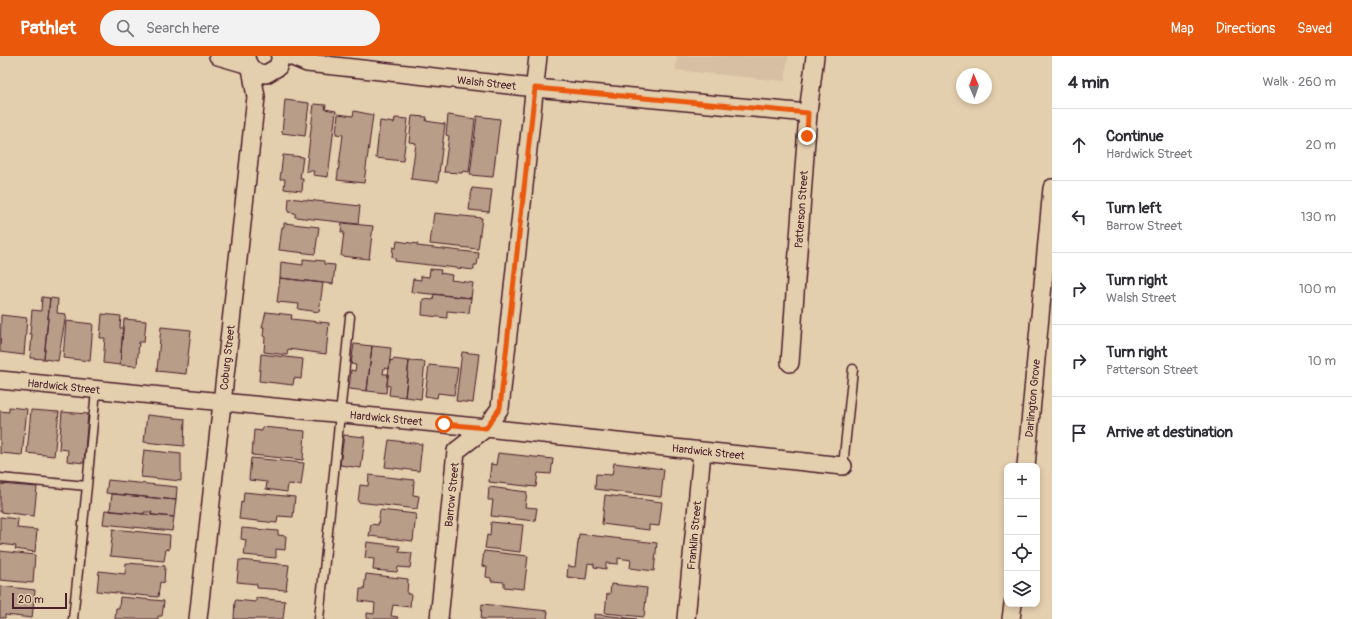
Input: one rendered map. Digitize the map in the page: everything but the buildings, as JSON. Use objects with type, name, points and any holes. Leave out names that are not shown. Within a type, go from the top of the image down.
[{"type":"street","points":[[218,56],[249,63],[260,73],[275,66]]},
{"type":"street","name":"Walsh Street","points":[[290,56],[307,63]]},
{"type":"street","name":"Barrow Street","points":[[439,619],[456,451],[486,428],[500,408],[538,56]]},
{"type":"street","name":"Patterson Street","points":[[790,363],[808,113],[815,56]]},
{"type":"street","name":"Coburg Street","points":[[198,619],[256,97],[249,63]]},
{"type":"street","name":"Walsh Street","points":[[275,66],[307,63],[535,88],[808,113]]},
{"type":"street","name":"Coburg Street","points":[[256,97],[275,66]]},
{"type":"street","name":"Darlington Grove","points":[[1026,463],[1052,188]]},
{"type":"street","name":"Hardwick Street","points":[[0,380],[486,428],[843,466]]},
{"type":"street","name":"Franklin Street","points":[[686,619],[702,452]]},
{"type":"street","points":[[1012,619],[1013,607]]},
{"type":"lane","points":[[319,619],[350,317]]},
{"type":"lane","points":[[843,466],[853,369]]},
{"type":"lane","points":[[73,619],[96,390]]},
{"type":"lane","points":[[0,478],[87,486]]},
{"type":"shaded area","points":[[677,56],[788,56],[785,81],[676,70]]},
{"type":"route","points":[[444,424],[486,428],[500,408],[535,88],[808,113],[807,136]]}]
